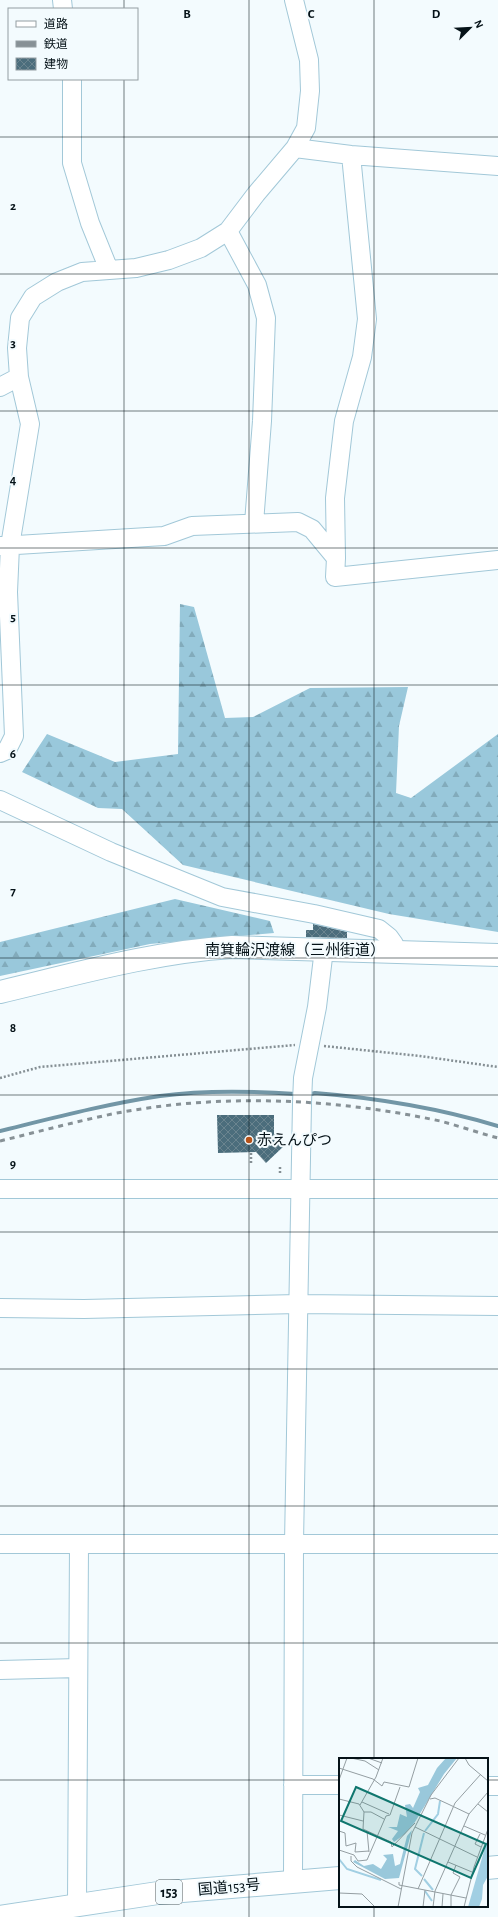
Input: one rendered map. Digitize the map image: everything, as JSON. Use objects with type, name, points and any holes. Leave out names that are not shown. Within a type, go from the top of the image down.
[{"type":"main road","name":"南箕輪沢渡線（三州街道）","points":[[0,992],[146,959],[200,949],[232,947],[498,955]]},
{"type":"main road","points":[[488,1868],[498,1867]]},
{"type":"main road","name":"国道153号","points":[[0,1917],[77,1904],[158,1893],[339,1878]]},
{"type":"street","points":[[0,753],[7,750],[14,736],[5,546],[30,424],[19,377],[17,348],[20,318],[33,297],[57,282],[82,272],[136,268],[169,260],[202,248],[228,231],[256,194],[295,148],[306,128],[310,91],[309,60],[294,0]]},
{"type":"street","points":[[72,80],[72,163],[90,223],[109,270]]},
{"type":"street","points":[[295,148],[351,155],[498,166]]},
{"type":"street","points":[[351,155],[366,319],[362,357],[344,421],[335,498],[335,577],[498,560]]},
{"type":"street","points":[[228,231],[257,285],[266,318],[262,422],[254,523]]},
{"type":"street","points":[[0,387],[19,377]]},
{"type":"street","points":[[5,546],[164,536],[192,526],[298,522],[312,529],[336,558]]},
{"type":"street","points":[[0,800],[111,852],[222,897],[314,914],[379,930],[389,937],[394,944],[395,951]]},
{"type":"street","points":[[293,1881],[294,1543],[299,1188],[303,1078],[317,1008],[324,949]]},
{"type":"street","points":[[0,1189],[498,1189]]},
{"type":"street","points":[[0,1308],[92,1309],[298,1304],[498,1306]]},
{"type":"street","points":[[0,1544],[498,1544]]},
{"type":"street","points":[[77,1904],[79,1544]]},
{"type":"street","points":[[0,1670],[78,1668]]},
{"type":"street","points":[[293,1785],[339,1786]]},
{"type":"path","points":[[0,1078],[40,1067],[310,1044],[420,1056],[498,1067]]},
{"type":"path","points":[[251,1152],[251,1163]]},
{"type":"green space","points":[[180,604],[194,607],[225,718],[253,717],[310,688],[408,687],[399,726],[396,793],[411,798],[498,734],[498,932],[389,914],[183,865],[122,809],[98,808],[22,772],[47,734],[115,762],[178,754]]},
{"type":"green space","points":[[175,899],[270,921],[274,933],[150,944],[0,976],[0,942]]},
{"type":"building","points":[[313,924],[347,932],[347,938],[306,937],[306,930],[313,930]]},
{"type":"building","name":"赤えんぴつ","points":[[217,1115],[274,1115],[274,1134],[285,1145],[266,1163],[256,1152],[218,1153]]},
{"type":"waterway","points":[[0,1131],[100,1107],[160,1096],[228,1092],[296,1094]]},
{"type":"waterway","points":[[307,1095],[315,1093],[385,1101],[453,1114],[498,1126]]},
{"type":"railway","points":[[0,1141],[112,1114],[152,1107],[235,1101],[276,1101],[359,1107],[440,1121],[498,1138]]},
{"type":"place","name":"赤えんぴつ","points":[[249,1140]]}]
